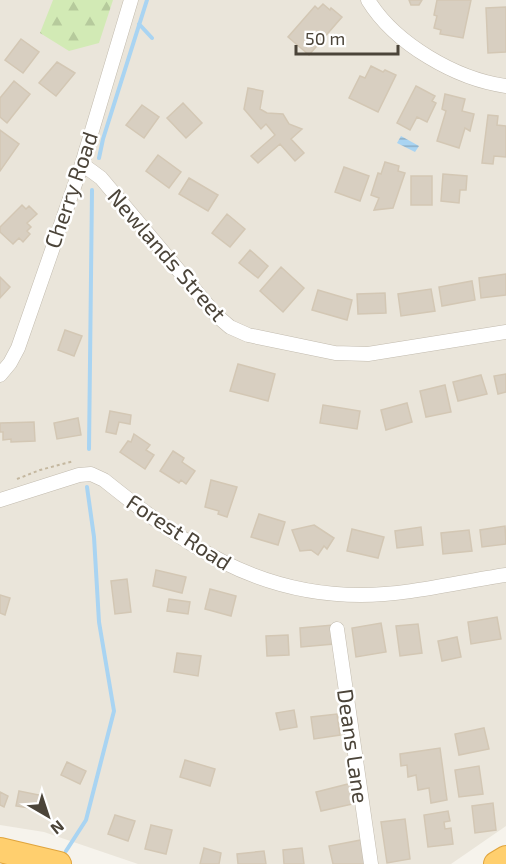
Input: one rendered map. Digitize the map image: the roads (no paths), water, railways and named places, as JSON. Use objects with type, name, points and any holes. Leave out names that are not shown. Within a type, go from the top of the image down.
[{"type":"highway","points":[[0,850],[59,864]]},
{"type":"highway","points":[[496,864],[506,858]]},
{"type":"street","name":"Cherry Road","points":[[0,375],[18,348],[82,164],[131,0]]},
{"type":"street","points":[[368,0],[377,15],[396,33],[424,53],[458,73],[506,86]]},
{"type":"street","name":"Newlands Street","points":[[82,164],[101,178],[216,315],[230,327],[249,335],[335,354],[368,354],[506,332]]},
{"type":"street","name":"Forest Road","points":[[0,500],[78,475],[91,474],[104,480],[211,557],[252,576],[306,591],[362,595],[395,593],[506,575]]},
{"type":"street","name":"Deans Lane","points":[[337,628],[371,864]]},
{"type":"water","points":[[401,136],[419,146],[415,152],[397,143]]},
{"type":"waterway","points":[[99,158],[147,0]]},
{"type":"waterway","points":[[139,24],[152,38]]},
{"type":"waterway","points":[[89,449],[92,190]]},
{"type":"waterway","points":[[66,851],[86,820],[114,711],[99,622],[94,537],[87,487]]}]
